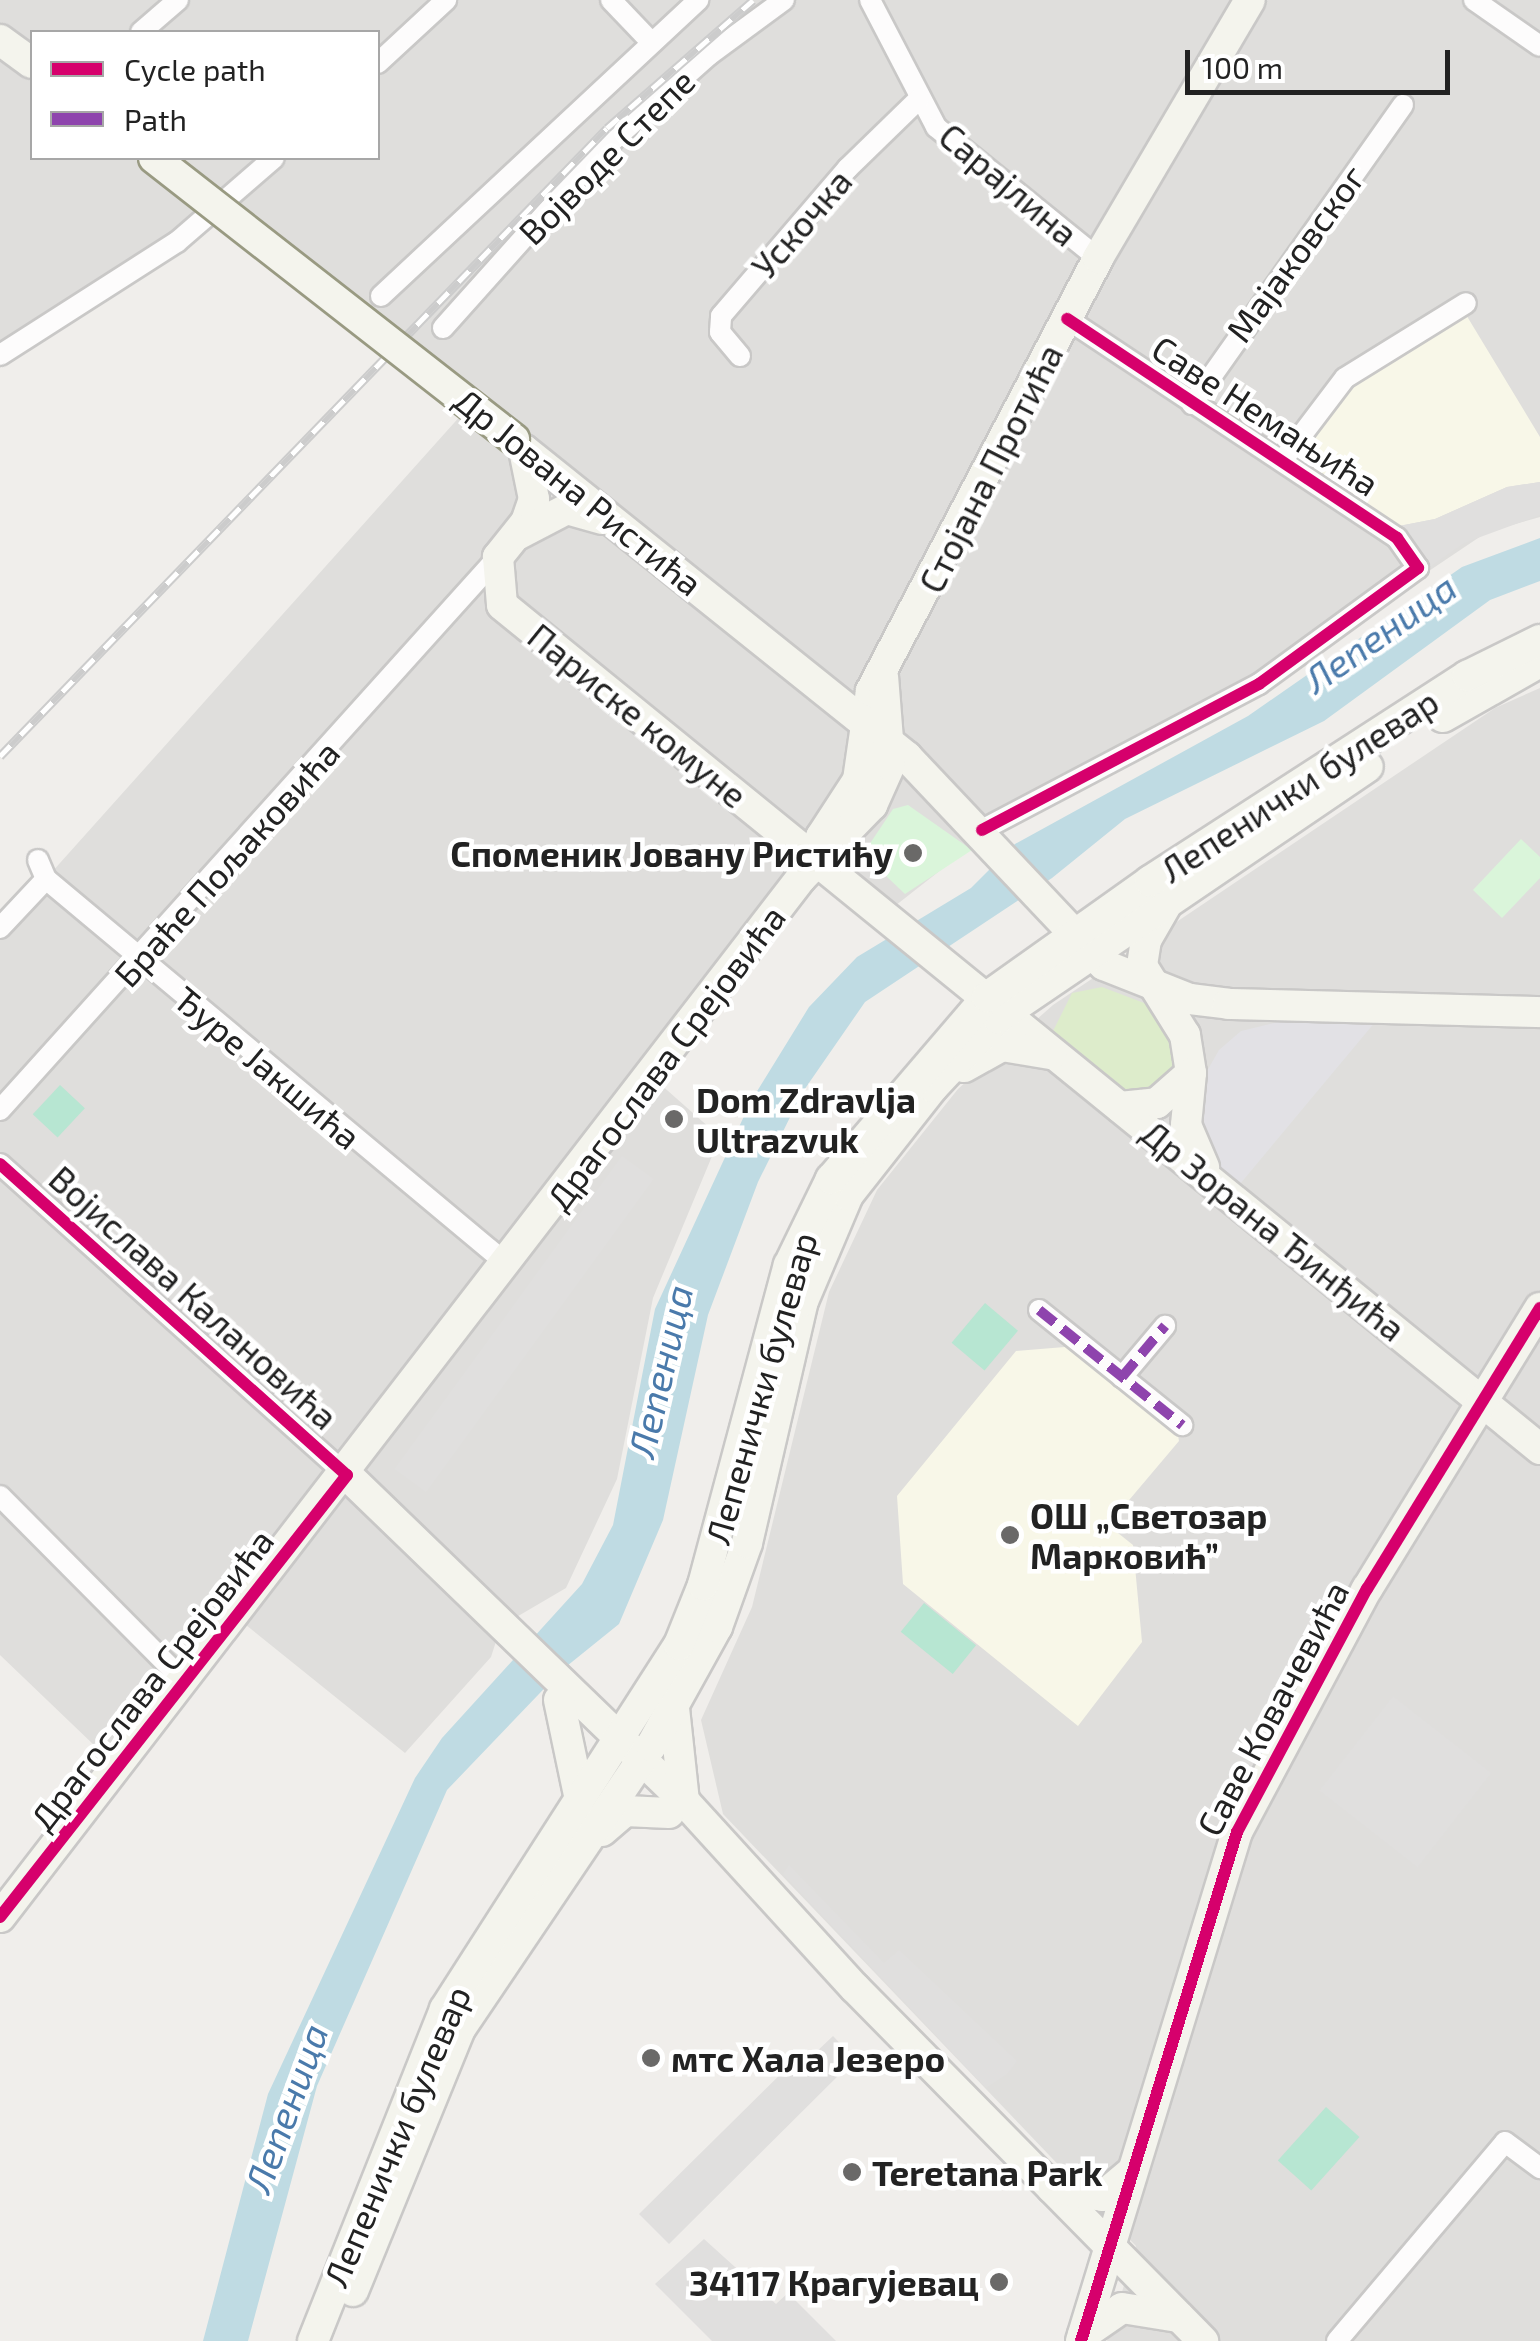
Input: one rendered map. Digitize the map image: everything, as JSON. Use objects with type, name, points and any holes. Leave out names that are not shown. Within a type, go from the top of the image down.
[{"type":"main road","name":"Стојана Протића","points":[[883,677],[1098,258],[1250,0]]},
{"type":"main road","points":[[0,40],[30,62]]},
{"type":"main road","name":"Др Јована Ристића","points":[[157,160],[865,720],[985,836],[1080,946]]},
{"type":"main road","points":[[519,445],[535,486],[519,534]]},
{"type":"main road","points":[[502,605],[498,557],[519,534],[574,508],[620,526]]},
{"type":"main road","name":"Париске комуне","points":[[502,605],[816,861],[886,913]]},
{"type":"main road","name":"Лепенички булевар","points":[[334,2341],[460,2029],[567,1863],[625,1757],[679,1645],[708,1568],[766,1340],[809,1217],[850,1153],[997,1005],[1467,676],[1540,640]]},
{"type":"main road","name":"Лепенички булевар","points":[[1080,946],[1169,900],[1467,701],[1540,662]]},
{"type":"main road","points":[[883,677],[891,744],[888,777]]},
{"type":"main road","name":"Драгослава Срејовића","points":[[816,861],[820,838],[854,791],[865,760],[865,720],[871,691],[883,677]]},
{"type":"main road","points":[[854,791],[888,777],[932,781]]},
{"type":"main road","name":"Драгослава Срејовића","points":[[0,1917],[347,1475],[816,861],[839,846],[888,777]]},
{"type":"main road","points":[[1169,900],[1142,951],[1152,984],[1185,1035],[1190,1073],[1186,1125],[1208,1174]]},
{"type":"main road","name":"Др Зорана Ђинђића","points":[[886,913],[1540,1449]]},
{"type":"main road","points":[[1080,946],[1190,999],[1540,1012]]},
{"type":"main road","name":"Лепенички булевар","points":[[312,2341],[426,2047],[479,1948],[579,1794],[625,1757],[674,1708],[717,1627],[747,1543],[788,1352],[824,1240],[848,1195],[997,1005]]},
{"type":"main road","points":[[933,1087],[1002,1046],[1059,1056]]},
{"type":"main road","points":[[1120,1107],[1156,1102],[1190,1073]]},
{"type":"main road","name":"Саве Ковачевића","points":[[1082,2338],[1237,1832],[1367,1590],[1540,1308]]},
{"type":"main road","name":"Војислава Калановића","points":[[347,1475],[625,1757],[717,1842],[1203,2341]]},
{"type":"main road","points":[[579,1794],[560,1689],[612,1702],[629,1696],[679,1645]]},
{"type":"main road","points":[[567,1863],[620,1813],[676,1807],[674,1708]]},
{"type":"main road","points":[[1052,2188],[1102,2196],[1132,2172]]},
{"type":"main road","points":[[1082,2338],[1122,2308],[1179,2317]]},
{"type":"street","points":[[144,30],[178,0]]},
{"type":"street","points":[[380,60],[446,0]]},
{"type":"street","points":[[610,0],[652,43]]},
{"type":"street","name":"Војводе Степе","points":[[381,296],[698,0]]},
{"type":"street","name":"Војводе Степе","points":[[443,328],[601,151],[709,55],[784,0]]},
{"type":"street","name":"Сарајлина","points":[[870,0],[919,99],[946,139],[1098,258]]},
{"type":"street","points":[[1474,0],[1540,46]]},
{"type":"street","name":"Ускочка","points":[[740,356],[720,332],[721,316],[848,168],[919,99]]},
{"type":"street","name":"Мајаковског","points":[[1192,404],[1402,105]]},
{"type":"street","points":[[0,354],[149,262],[272,160]]},
{"type":"street","points":[[1282,461],[1345,378],[1466,304]]},
{"type":"street","name":"Саве Немањића","points":[[985,836],[1259,684],[1416,572],[1418,564],[1397,538],[1067,319]]},
{"type":"street","name":"Браће Пољаковића","points":[[0,1110],[141,960],[498,557]]},
{"type":"street","name":"Париске комуне","points":[[448,614],[478,602],[502,605]]},
{"type":"street","name":"Ђуре Јакшића","points":[[0,928],[42,870],[141,960],[507,1264]]},
{"type":"street","name":"Војислава Калановића","points":[[0,1164],[347,1475]]},
{"type":"street","points":[[1039,1310],[1182,1424]]},
{"type":"street","points":[[1122,1376],[1165,1326]]},
{"type":"street","points":[[0,1496],[185,1682]]},
{"type":"street","points":[[1337,2341],[1505,2142],[1540,2168]]},
{"type":"shaded area","points":[[0,0],[1540,0],[1540,517],[1487,532],[1210,718],[1007,818],[886,913],[817,861],[650,1075],[720,1137],[653,1298],[617,1479],[566,1588],[501,1626],[491,1657],[405,1753],[236,1617],[119,1769],[0,1655],[0,1510],[6,1503],[0,1497],[0,930],[471,404],[217,209],[0,353]]},
{"type":"shaded area","points":[[1465,313],[1540,437],[1540,482],[1507,487],[1435,519],[1399,526],[1386,524],[1289,458],[1335,393]]},
{"type":"shaded area","points":[[1540,482],[1540,515],[1464,543],[1425,570],[1398,533],[1399,526],[1435,519],[1507,487]]},
{"type":"shaded area","points":[[1540,688],[1540,2341],[1107,2341],[1136,2246],[723,1814],[701,1720],[752,1607],[829,1292],[877,1190],[958,1089],[1053,1005],[1495,708]]},
{"type":"shaded area","points":[[1290,1019],[1376,1021],[1240,1184],[1210,1158],[1199,1099],[1203,1078],[1219,1050],[1241,1031]]},
{"type":"shaded area","points":[[622,1156],[654,1179],[426,1492],[395,1469]]},
{"type":"shaded area","name":"ОШ „Светозар Марковић”","points":[[1077,1346],[1177,1430],[1179,1441],[1108,1525],[1133,1545],[1142,1642],[1078,1726],[903,1584],[897,1496],[1016,1351]]},
{"type":"shaded area","points":[[1393,1696],[1492,1773],[1418,1868],[1319,1791]]},
{"type":"shaded area","points":[[789,1865],[884,1963],[899,1950],[1017,2061],[1007,2074],[986,2088],[783,1874]]},
{"type":"shaded area","points":[[833,2036],[855,2059],[669,2244],[639,2214],[806,2049],[813,2055]]},
{"type":"shaded area","points":[[704,2239],[776,2304],[788,2293],[836,2341],[712,2341],[655,2284]]},
{"type":"green space","points":[[908,805],[972,850],[905,894],[863,854],[893,809]]},
{"type":"green space","points":[[1521,839],[1540,857],[1540,878],[1502,918],[1473,890]]},
{"type":"green space","points":[[1102,987],[1152,1006],[1183,1060],[1162,1091],[1132,1095],[1053,1031],[1072,993]]},
{"type":"green space","points":[[60,1085],[85,1108],[58,1137],[33,1114]]},
{"type":"green space","points":[[985,1303],[1018,1331],[985,1370],[952,1343]]},
{"type":"green space","points":[[924,1603],[976,1645],[953,1674],[901,1632]]},
{"type":"green space","points":[[1326,2107],[1359,2137],[1311,2191],[1278,2161]]},
{"type":"water","name":"Лепеница","points":[[1540,538],[1540,581],[1490,600],[1324,721],[1125,819],[1052,878],[865,1002],[802,1093],[758,1182],[708,1315],[663,1520],[619,1624],[562,1670],[447,1790],[317,2086],[248,2341],[203,2341],[268,2094],[415,1778],[442,1738],[582,1584],[613,1525],[655,1309],[751,1101],[809,1007],[857,957],[971,888],[1015,844],[1248,716],[1462,567]]},
{"type":"railway","points":[[0,756],[607,128],[753,0]]},
{"type":"marked path","points":[[1039,1310],[1182,1425]]},
{"type":"marked path","points":[[1122,1377],[1165,1326]]},
{"type":"cycle path","points":[[982,830],[1259,684],[1418,568],[1397,538],[1067,319]]},
{"type":"cycle path","points":[[0,1164],[347,1475],[0,1917]]},
{"type":"cycle path","points":[[1081,2341],[1237,1832],[1367,1589],[1540,1308]]},
{"type":"place","name":"Споменик Јовану Ристићу","points":[[913,853]]},
{"type":"place","name":"Dom Zdravlja Ultrazvuk","points":[[674,1119]]},
{"type":"place","name":"ОШ „Светозар Марковић”","points":[[1010,1535]]},
{"type":"place","name":"мтс Хала Језеро","points":[[651,2058]]},
{"type":"place","name":"Teretana Park","points":[[852,2172]]},
{"type":"place","name":"34117 Крагујевац","points":[[999,2282]]}]
